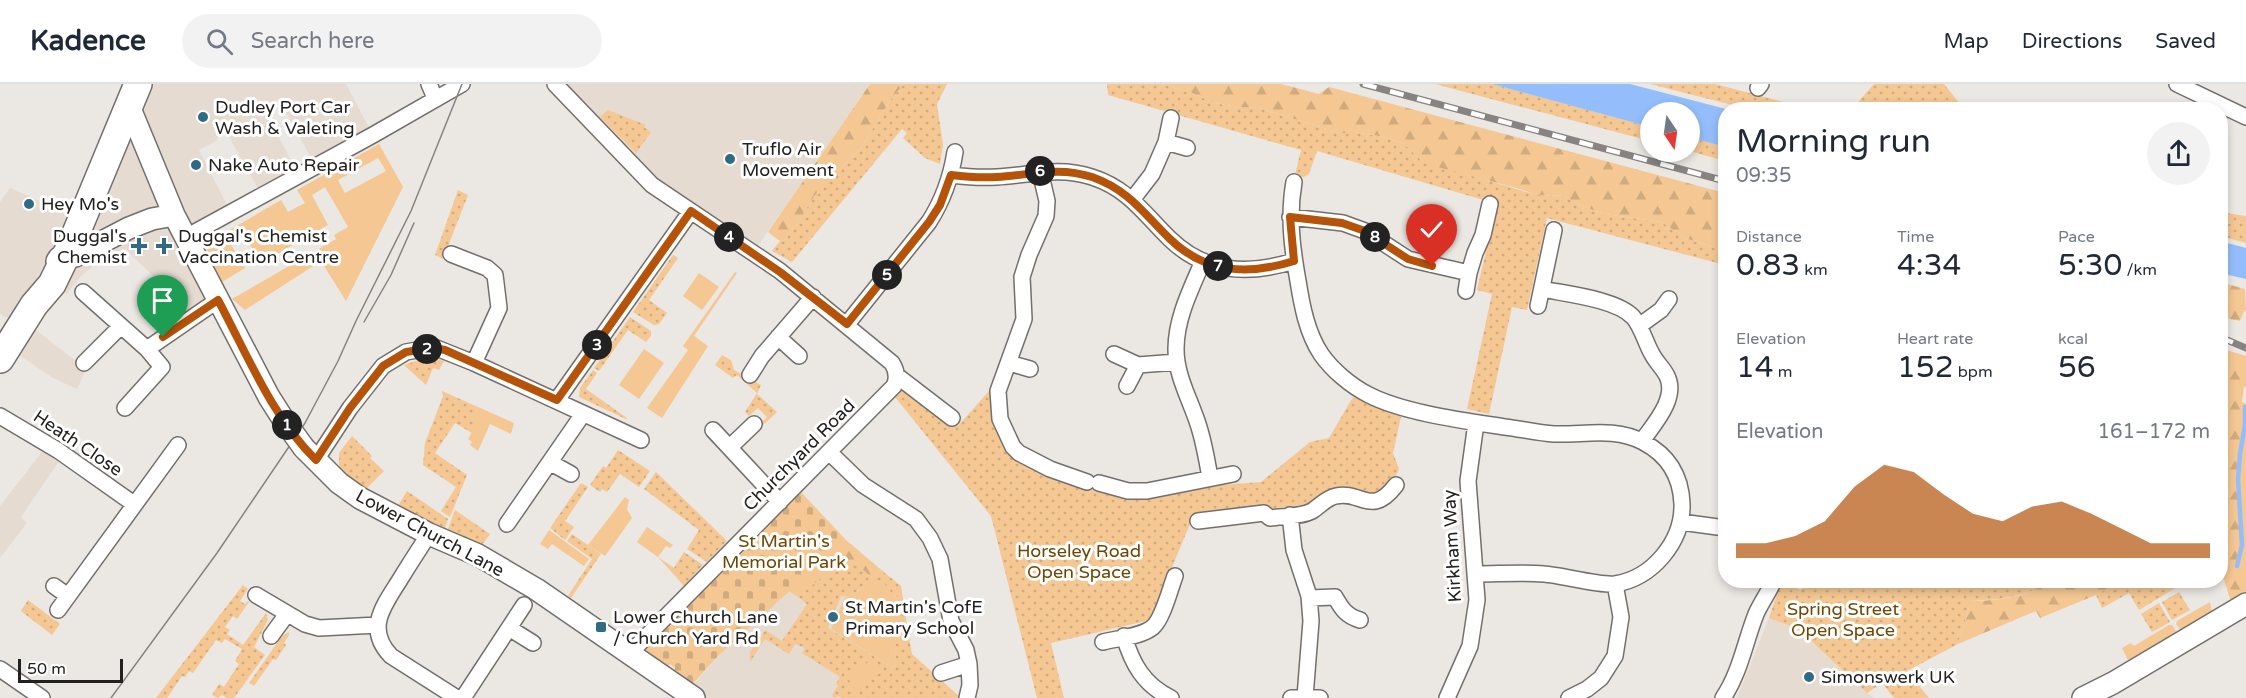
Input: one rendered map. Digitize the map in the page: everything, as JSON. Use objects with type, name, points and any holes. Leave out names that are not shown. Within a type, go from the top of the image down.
[{"type":"highway","points":[[36,296],[52,284],[67,255],[125,101]]},
{"type":"highway","points":[[0,359],[36,296],[125,101]]},
{"type":"main road","name":"Lower Church Lane","points":[[125,101],[161,180],[171,209],[218,300],[269,397],[310,454],[339,483],[360,498],[429,534],[478,555],[536,589],[694,698]]},
{"type":"main road","points":[[67,255],[75,256],[171,209]]},
{"type":"main road","points":[[2083,698],[2113,683],[2246,604]]},
{"type":"street","points":[[555,84],[652,185],[813,297],[892,363],[896,368],[895,381],[952,418]]},
{"type":"street","points":[[2177,84],[2215,102]]},
{"type":"street","points":[[186,237],[363,141],[432,91],[456,87]]},
{"type":"street","points":[[2228,108],[2246,117]]},
{"type":"street","points":[[1132,200],[1152,174],[1166,142],[1172,118]]},
{"type":"street","points":[[1166,142],[1187,148]]},
{"type":"street","points":[[847,324],[929,222],[940,205],[951,175],[955,152]]},
{"type":"street","points":[[951,175],[998,177],[1062,170],[1091,177],[1112,185],[1154,220],[1170,240],[1203,261],[1221,267],[1256,271],[1294,261]]},
{"type":"street","points":[[1040,171],[1047,201],[1046,216],[1029,255],[1023,277],[1024,319],[998,391],[1000,419],[1013,447],[1019,453],[1050,469],[1093,483],[1128,491],[1147,491],[1233,474]]},
{"type":"street","points":[[1294,182],[1290,217],[1294,261],[1307,322],[1321,354],[1335,371],[1369,395],[1425,413],[1555,434],[1595,432],[1623,434],[1642,441],[1661,453],[1672,465],[1680,491],[1681,522],[1673,541],[1659,561],[1640,574],[1615,584],[1543,574],[1476,573]]},
{"type":"street","points":[[1466,291],[1474,253],[1483,236],[1490,204]]},
{"type":"street","points":[[557,400],[691,211]]},
{"type":"street","points":[[1290,217],[1342,223],[1365,231],[1408,259],[1469,273]]},
{"type":"street","points":[[1538,306],[1554,230]]},
{"type":"street","points":[[451,254],[487,268],[498,268],[499,308],[474,363]]},
{"type":"street","points":[[1203,261],[1180,322],[1176,347],[1182,381],[1204,442],[1210,478]]},
{"type":"street","points":[[1542,289],[1615,305],[1632,316],[1639,326],[1653,356],[1669,379],[1670,388],[1664,409],[1642,441]]},
{"type":"street","points":[[83,292],[147,349],[162,367],[125,408]]},
{"type":"street","points":[[750,375],[762,356],[813,297]]},
{"type":"street","points":[[1639,326],[1662,310],[1669,299]]},
{"type":"street","points":[[147,349],[218,300]]},
{"type":"street","points":[[84,363],[121,326]]},
{"type":"street","points":[[778,337],[799,356]]},
{"type":"street","points":[[310,454],[383,366],[406,352],[434,348],[557,400],[640,440]]},
{"type":"street","points":[[1114,354],[1138,365],[1177,362]]},
{"type":"street","points":[[1009,363],[1029,369]]},
{"type":"street","points":[[1127,386],[1138,365]]},
{"type":"street","name":"Churchyard Road","points":[[630,653],[830,453],[895,381]]},
{"type":"street","points":[[507,524],[583,414]]},
{"type":"street","name":"Heath Close","points":[[0,416],[59,451],[134,504]]},
{"type":"street","points":[[730,447],[754,423]]},
{"type":"street","name":"Kirkham Way","points":[[1446,698],[1470,646],[1477,600],[1467,481],[1476,423]]},
{"type":"street","points":[[713,430],[780,502]]},
{"type":"street","points":[[58,610],[178,445]]},
{"type":"street","points":[[830,453],[863,485],[916,519],[930,538],[940,559],[951,621],[966,650],[970,685],[967,698]]},
{"type":"street","points":[[551,463],[571,474]]},
{"type":"street","points":[[1198,521],[1264,513],[1270,518],[1310,512],[1337,495],[1376,501],[1384,498],[1396,485]]},
{"type":"street","points":[[1290,515],[1294,550],[1309,598],[1311,621],[1305,698]]},
{"type":"street","points":[[1681,522],[1718,527]]},
{"type":"street","points":[[429,534],[380,611],[378,636],[384,649],[391,656],[457,698]]},
{"type":"street","points":[[1103,642],[1145,631],[1154,626],[1159,619],[1175,576]]},
{"type":"street","points":[[1569,698],[1587,689],[1601,678],[1615,656],[1621,617],[1615,584]]},
{"type":"street","points":[[54,586],[68,596]]},
{"type":"street","points":[[1722,698],[1732,684],[1758,611],[1770,588]]},
{"type":"street","points":[[256,595],[305,624],[319,628],[378,625]]},
{"type":"street","points":[[1309,598],[1335,597],[1344,613],[1360,620]]},
{"type":"street","points":[[463,698],[524,605]]},
{"type":"street","points":[[271,636],[287,614]]},
{"type":"street","points":[[508,628],[533,643]]},
{"type":"street","points":[[1124,636],[1136,668],[1161,696]]},
{"type":"street","points":[[941,673],[969,664]]},
{"type":"street","points":[[3,678],[42,698]]},
{"type":"shaded area","points":[[131,84],[346,84],[373,135],[316,167],[279,99],[264,108],[299,176],[262,196],[223,126],[216,141],[199,150],[231,213],[186,237],[218,300],[163,337],[151,323],[175,297],[125,249],[93,266],[80,277],[67,294],[52,284],[24,321],[76,361],[75,363],[86,369],[77,389],[53,378],[7,347],[21,326],[0,314],[0,202],[10,188],[76,217]]},
{"type":"shaded area","name":"Truflo Air Movement","points":[[555,84],[870,84],[753,253],[652,185]]},
{"type":"shaded area","points":[[48,444],[64,454],[21,517],[27,523],[0,558],[0,506]]},
{"type":"shaded area","name":"St Martin's CofE Primary School","points":[[846,540],[901,586],[911,654],[851,698],[694,698],[687,693],[715,659]]},
{"type":"shaded area","points":[[1769,618],[1797,629],[1873,698],[1737,698]]},
{"type":"green space","points":[[870,84],[904,84],[891,99],[861,148],[814,196],[796,226],[780,241],[768,232]]},
{"type":"green space","points":[[904,84],[947,84],[937,104],[943,145],[940,164],[925,158],[903,138],[907,133],[902,129],[792,262],[772,251],[796,226],[814,196],[861,148],[891,99]]},
{"type":"green space","points":[[1107,84],[1161,84],[1215,103],[1259,108],[1340,133],[1386,137],[1404,144],[1422,161],[1537,195],[1564,196],[1584,207],[1605,214],[1662,222],[1685,238],[1718,249],[1718,263],[1547,218],[1527,310],[1512,307],[1489,414],[1467,409],[1492,294],[1477,290],[1497,204],[1317,151],[1309,174],[1303,177],[1295,175],[1301,150],[1108,95]]},
{"type":"green space","points":[[1161,84],[1281,84],[1319,94],[1329,87],[1718,191],[1718,249],[1685,238],[1662,222],[1605,214],[1584,207],[1564,196],[1537,195],[1434,166],[1422,161],[1404,144],[1386,137],[1340,133],[1259,108],[1215,103]]},
{"type":"green space","points":[[1435,84],[1492,84],[1640,124],[1640,138]]},
{"type":"green space","points":[[1650,84],[1715,84],[1783,102],[1721,102]]},
{"type":"green space","points":[[1874,84],[1944,84],[1958,102],[1858,102]]},
{"type":"green space","points":[[608,110],[646,125],[644,127],[651,132],[636,153],[600,117]]},
{"type":"green space","points":[[1700,140],[1718,145],[1718,159],[1700,154]]},
{"type":"green space","points":[[379,144],[403,187],[346,301],[321,261],[245,310],[232,299],[336,239],[334,235],[348,227],[325,187],[312,195],[328,225],[261,263],[244,235],[230,243],[245,268],[222,282],[208,253],[207,249],[211,241],[281,200],[288,212],[305,203],[297,190]],"holes":[[[378,158],[386,171],[345,193],[338,180]]]},
{"type":"green space","points":[[458,190],[468,195],[443,259],[435,255]]},
{"type":"green space","points":[[2228,213],[2246,216],[2246,243],[2228,238]]},
{"type":"green space","points":[[673,255],[678,258],[649,300],[667,313],[659,324],[654,325],[633,312]]},
{"type":"green space","points":[[735,272],[737,273],[694,336],[708,346],[662,418],[647,408],[688,350],[683,346]]},
{"type":"green space","points":[[699,273],[719,287],[702,310],[683,296]]},
{"type":"green space","points":[[2228,284],[2245,289],[2246,311],[2240,321],[2228,319]]},
{"type":"green space","points":[[630,317],[651,331],[651,336],[646,342],[628,330],[599,371],[594,368]]},
{"type":"green space","points":[[644,349],[664,363],[639,399],[619,385]]},
{"type":"green space","points":[[2228,350],[2246,356],[2246,387],[2244,387],[2242,402],[2246,404],[2246,591],[2231,602],[2227,588]]},
{"type":"green space","points":[[722,355],[731,360],[734,370],[761,385],[757,394],[777,412],[742,445],[767,417],[758,408],[749,416],[745,412],[757,393],[737,375],[733,378],[715,365]]},
{"type":"green space","points":[[419,360],[444,361],[439,370],[433,368],[426,385],[404,365]]},
{"type":"green space","points":[[593,370],[597,373],[586,389],[626,419],[579,397],[580,388]]},
{"type":"green space","name":"Horseley Road Open Space","points":[[902,389],[958,426],[989,391],[995,400],[995,420],[998,433],[1005,446],[1018,461],[1058,478],[1130,498],[1183,488],[1261,482],[1310,442],[1329,438],[1353,397],[1401,417],[1393,453],[1399,469],[1394,480],[1383,493],[1193,517],[1151,617],[1146,621],[1051,643],[1064,698],[1037,698],[991,516],[895,397]]},
{"type":"green space","points":[[442,391],[478,407],[472,433],[455,423],[435,453],[467,475],[450,517],[441,511],[456,487],[423,465],[425,443],[443,396]]},
{"type":"green space","points":[[478,407],[514,423],[511,434],[490,424],[478,451],[470,445],[472,442],[468,439],[473,430]]},
{"type":"green space","points":[[352,436],[384,471],[366,489],[339,469],[339,453]]},
{"type":"green space","points":[[618,450],[650,471],[639,487],[620,474],[607,492],[602,489],[600,492],[590,485],[603,466],[606,468]]},
{"type":"green space","points":[[656,472],[727,541],[707,562],[687,549],[699,530],[644,489]]},
{"type":"green space","points":[[581,483],[588,487],[565,521],[574,527],[565,540],[550,528]]},
{"type":"green space","name":"St Martin's Memorial Park","points":[[799,490],[846,540],[715,659],[693,684],[673,671],[675,668],[670,664],[667,667],[644,651],[645,648]]},
{"type":"green space","points":[[407,491],[448,519],[445,528],[398,506]]},
{"type":"green space","points":[[625,497],[629,500],[627,509],[632,518],[605,556],[588,545]]},
{"type":"green space","points":[[455,510],[490,534],[481,546],[448,529]]},
{"type":"green space","points":[[647,527],[673,545],[670,548],[666,546],[658,557],[637,542]]},
{"type":"green space","points":[[549,530],[589,559],[584,566],[552,544],[548,549],[540,544]]},
{"type":"green space","points":[[572,534],[601,554],[571,598],[568,596],[592,559],[567,541]]},
{"type":"green space","points":[[846,540],[881,570],[872,578],[855,562],[836,565],[798,597],[789,591]]},
{"type":"green space","points":[[684,552],[703,565],[684,586],[658,557],[674,568]]},
{"type":"green space","points":[[855,562],[872,578],[881,570],[901,586],[903,599],[866,584],[851,596],[841,596],[828,628],[893,668],[896,665],[895,641],[900,609],[904,608],[912,654],[961,698],[841,698],[840,696],[834,698],[832,695],[838,686],[836,684],[840,677],[802,653],[805,648],[795,644],[789,654],[765,639],[750,662],[750,652],[765,630],[782,641],[807,604],[798,597],[836,565]]},
{"type":"green space","points":[[866,584],[885,584],[894,596],[903,599],[904,608],[900,609],[895,641],[896,665],[893,668],[831,629],[845,597],[857,592]]},
{"type":"green space","points":[[243,585],[248,589],[240,601],[245,604],[249,602],[237,619],[233,616],[225,627],[230,630],[227,634],[243,645],[266,613],[268,620],[254,647],[265,655],[234,698],[222,695],[218,698],[212,695],[219,684],[224,687],[239,664],[235,661],[242,649],[225,639],[222,643],[216,640],[193,673],[189,671],[185,677],[182,676],[167,698],[156,698]]},
{"type":"green space","name":"Spring Street Open Space","points":[[1779,588],[1801,590],[1802,588],[2038,588],[2022,595],[1971,601],[1958,644],[1907,671],[1929,698],[1894,698],[1882,683],[1867,693],[1798,629],[1769,618]]},
{"type":"green space","points":[[2036,588],[2108,588],[2040,618],[2036,611],[1958,644],[1971,601],[2001,599]]},
{"type":"green space","points":[[2108,588],[2175,588],[2139,610],[2129,593],[2102,608],[2096,595]]},
{"type":"green space","points":[[2179,592],[2190,610],[2172,620],[2162,602]]},
{"type":"green space","points":[[28,600],[60,624],[52,635],[21,611]]},
{"type":"green space","points":[[2210,602],[2212,612],[2181,631],[2176,624],[2177,621]]},
{"type":"green space","points":[[2159,603],[2170,622],[2152,632],[2141,614]]},
{"type":"green space","points":[[2172,625],[2177,633],[2128,660],[2122,648],[2131,643],[2134,646]]},
{"type":"green space","points":[[289,632],[284,643],[286,645],[276,660],[273,659],[254,686],[249,683],[282,636]]},
{"type":"green space","points":[[874,658],[883,671],[856,690],[847,677]]},
{"type":"water","points":[[1492,84],[1630,84],[1699,102],[1640,102],[1640,124]]},
{"type":"water","points":[[1700,102],[1718,107],[1718,145],[1700,140]]},
{"type":"water","points":[[2228,243],[2246,248],[2246,279],[2228,275]]},
{"type":"waterway","points":[[2237,566],[2242,545],[2238,479],[2245,407]]},
{"type":"tram line","points":[[111,698],[217,553],[305,423],[411,211],[462,84]]},
{"type":"tram line","points":[[364,322],[391,275],[414,223]]},
{"type":"railway","points":[[1363,84],[1718,179]]},
{"type":"railway","points":[[2228,340],[2246,348]]},
{"type":"place","name":"Dudley Port Car Wash & Valeting","points":[[203,117]]},
{"type":"place","name":"Truflo Air Movement","points":[[730,159]]},
{"type":"place","name":"Nake Auto Repair","points":[[196,165]]},
{"type":"place","name":"Hey Mo's","points":[[29,204]]},
{"type":"place","name":"Duggal's Chemist","points":[[139,246]]},
{"type":"place","name":"Duggal's Chemist Vaccination Centre","points":[[164,246]]},
{"type":"place","name":"St Martin's CofE Primary School","points":[[833,617]]},
{"type":"place","name":"Lower Church Lane / Church Yard Rd","points":[[601,627]]},
{"type":"place","name":"Simonswerk UK","points":[[1809,677]]},
{"type":"route","points":[[163,337],[218,300],[269,397],[292,434],[316,460],[350,408],[383,366],[406,352],[434,348],[445,350],[557,400],[691,211],[780,272],[847,324],[929,222],[940,205],[951,175],[998,177],[1062,170],[1091,177],[1112,185],[1132,200],[1154,220],[1170,240],[1189,254],[1221,267],[1256,271],[1294,261],[1290,217],[1342,223],[1365,231],[1408,259],[1432,266]]}]
